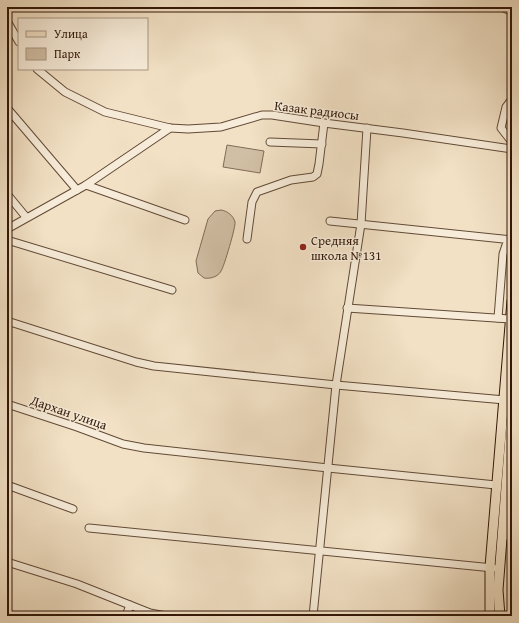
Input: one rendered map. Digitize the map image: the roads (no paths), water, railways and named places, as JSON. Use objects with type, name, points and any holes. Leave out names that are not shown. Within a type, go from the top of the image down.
[{"type":"main road","points":[[490,616],[490,567],[496,485],[510,351],[510,319],[512,301]]},
{"type":"main road","points":[[500,616],[498,590],[511,439],[512,410]]},
{"type":"street","points":[[502,7],[512,12]]},
{"type":"street","points":[[7,21],[18,40]]},
{"type":"street","name":"Казак радиосы","points":[[38,70],[65,92],[105,112],[170,128],[188,129],[221,126],[262,115],[272,115],[423,135],[512,149]]},
{"type":"street","points":[[512,100],[506,107],[500,128],[512,142]]},
{"type":"street","points":[[7,108],[77,190]]},
{"type":"street","points":[[247,239],[252,202],[256,192],[291,180],[313,177],[317,174],[324,123]]},
{"type":"street","points":[[7,229],[26,217],[86,185],[170,128]]},
{"type":"street","points":[[313,616],[336,385],[361,224],[367,128]]},
{"type":"street","points":[[270,142],[322,144]]},
{"type":"street","points":[[86,185],[185,220]]},
{"type":"street","points":[[7,194],[26,217]]},
{"type":"street","points":[[330,221],[512,240]]},
{"type":"street","points":[[7,240],[172,290]]},
{"type":"street","points":[[498,318],[503,254],[506,245],[512,240]]},
{"type":"street","points":[[347,308],[510,319]]},
{"type":"street","points":[[7,321],[136,362],[154,366],[336,385],[504,400]]},
{"type":"street","name":"Дархан улица","points":[[7,404],[123,444],[144,448],[496,485]]},
{"type":"street","points":[[7,485],[73,508]]},
{"type":"street","points":[[89,528],[500,569]]},
{"type":"street","points":[[502,532],[512,539]]},
{"type":"street","points":[[7,562],[78,584],[150,613],[166,616]]},
{"type":"street","points":[[126,616],[130,605]]},
{"type":"place","name":"Средняя школа №131","points":[[303,247]]}]
